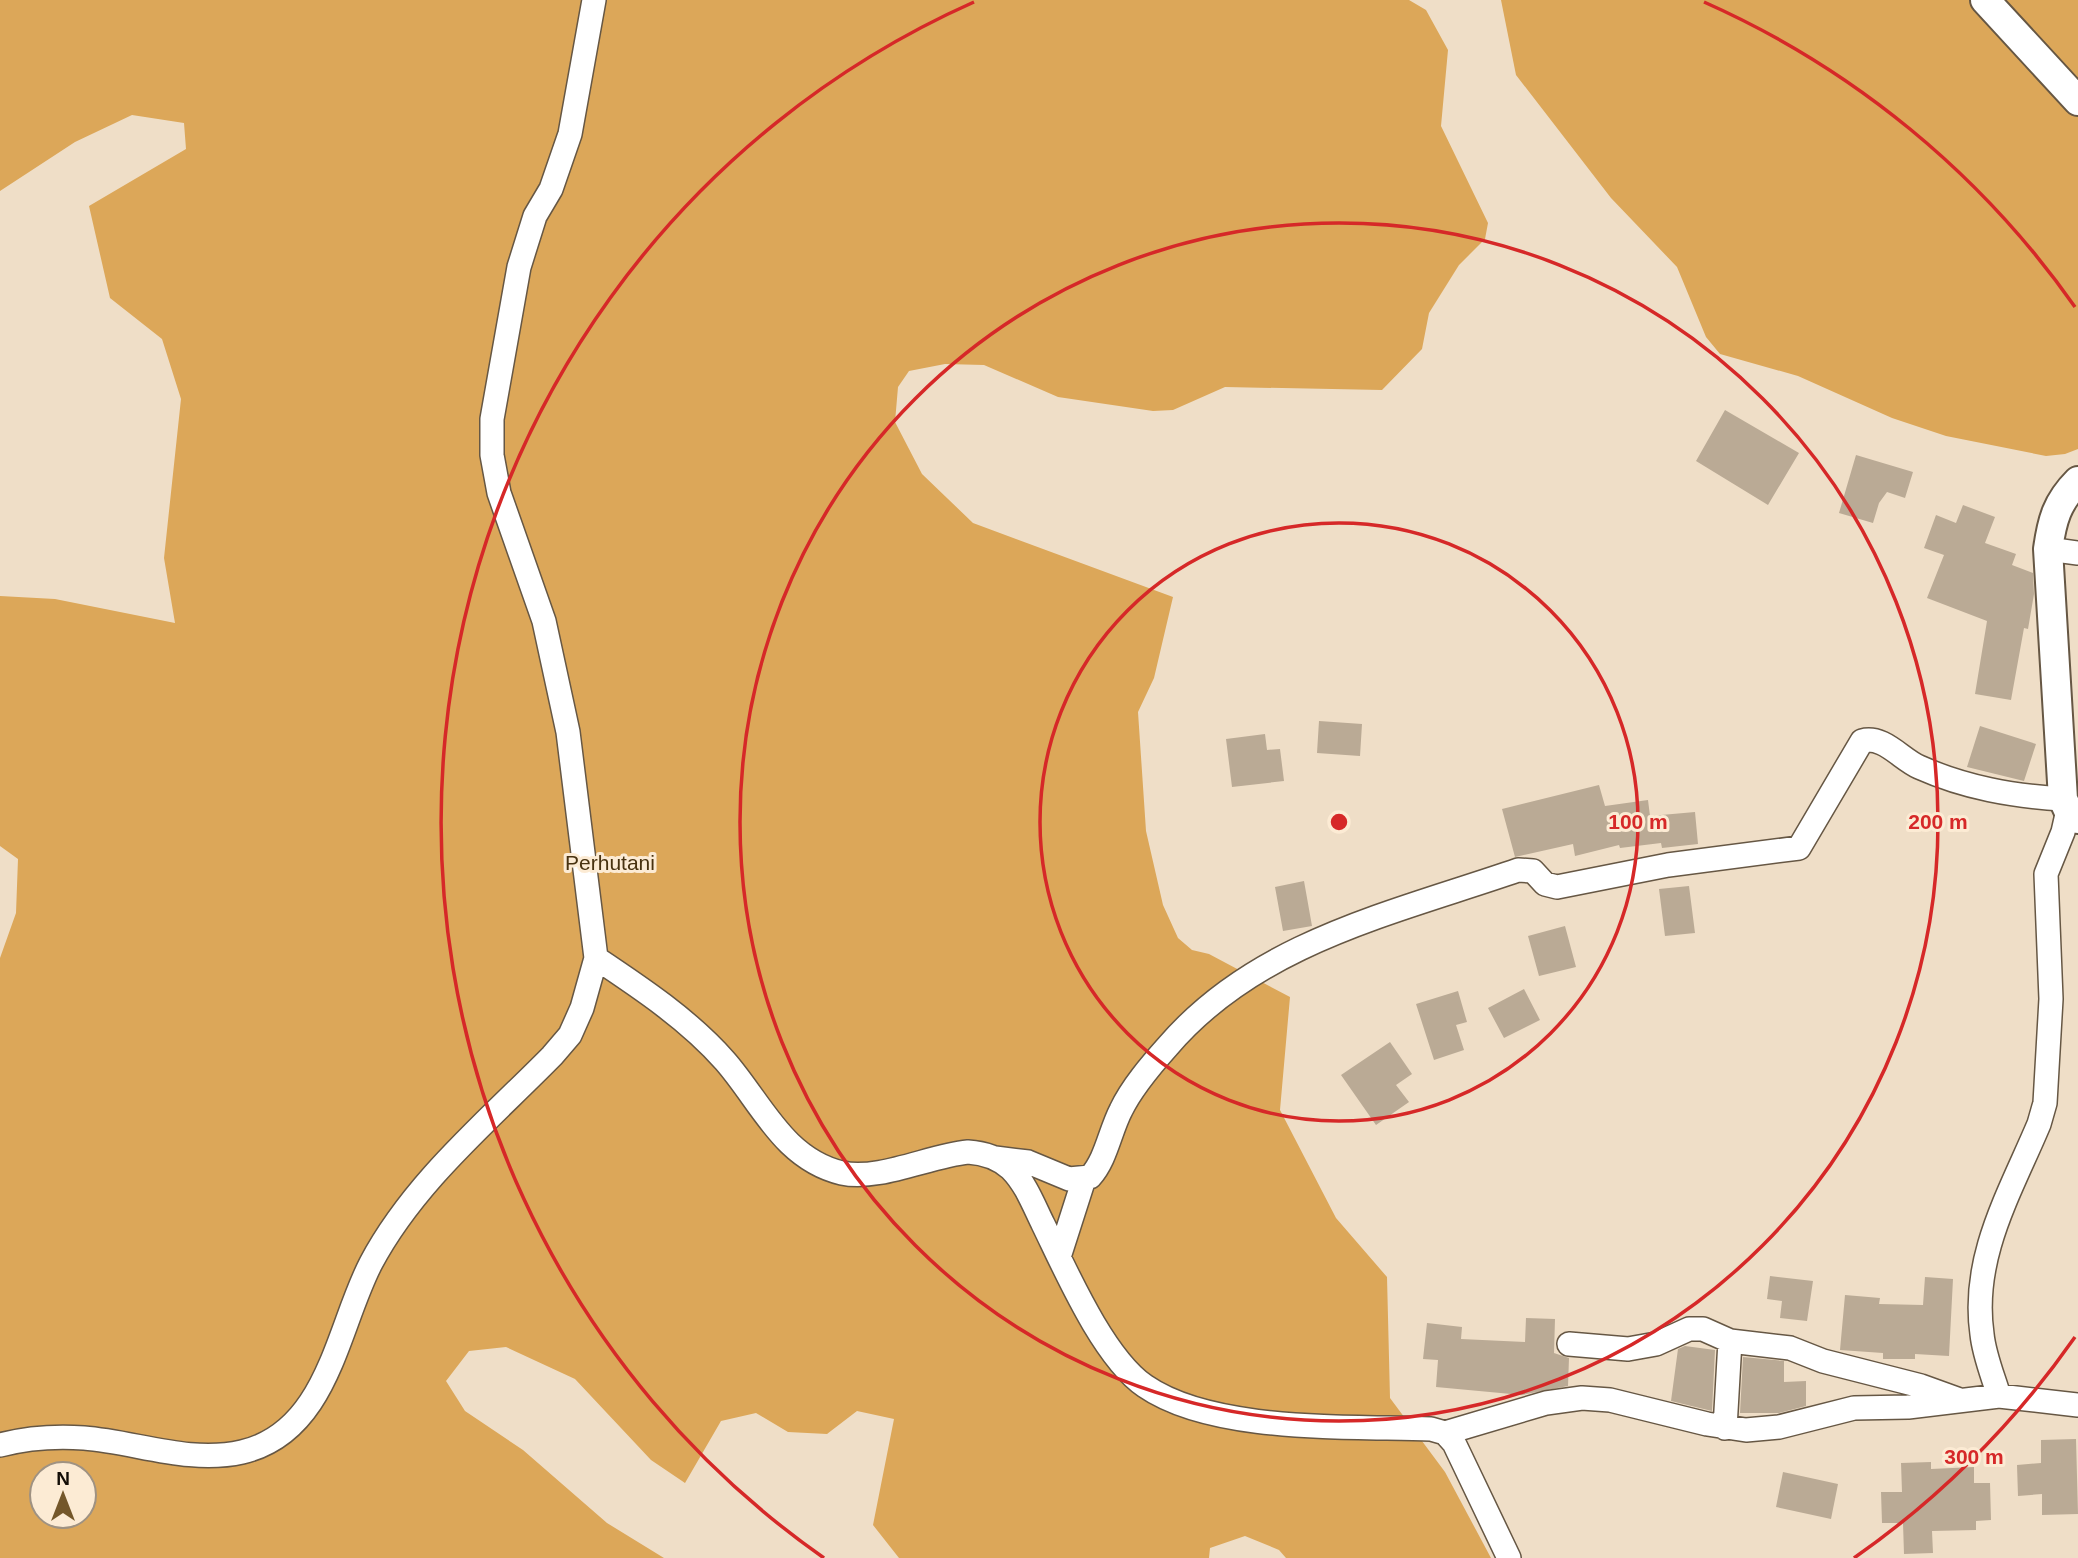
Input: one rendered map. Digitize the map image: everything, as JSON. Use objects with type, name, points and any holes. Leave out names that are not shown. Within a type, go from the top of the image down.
[{"type":"street","points":[[0,1445],[48,1438],[85,1438],[195,1456],[224,1455],[266,1443],[288,1426],[313,1399],[330,1367],[360,1287],[391,1231],[442,1166],[570,1035],[590,986],[596,958],[568,732],[544,621],[499,493],[492,455],[492,419],[519,267],[535,216],[551,189],[570,134],[594,0]]},
{"type":"street","points":[[1985,0],[2078,101]]},
{"type":"street","points":[[1999,1396],[1982,1336],[1980,1281],[1984,1253],[2039,1124],[2045,1103],[2050,999],[2046,874],[2070,809],[2048,549],[2052,520],[2062,497],[2078,481]]},
{"type":"street","points":[[2048,549],[2078,553]]},
{"type":"street","points":[[596,958],[671,1011],[704,1040],[726,1062],[776,1129],[796,1149],[818,1164],[843,1173],[864,1174],[952,1154],[980,1153],[995,1158],[1016,1159],[1069,1179],[1084,1179],[1090,1177],[1099,1164],[1129,1096],[1167,1046],[1202,1009],[1248,975],[1312,941],[1518,870],[1533,870],[1545,884],[1557,887],[1668,865],[1789,852],[1799,848],[1806,840],[1855,748],[1870,739],[1915,765],[1962,784],[2070,809]]},
{"type":"street","points":[[995,1158],[1012,1170],[1023,1184],[1059,1257],[1116,1357],[1132,1376],[1161,1396],[1193,1410],[1342,1429],[1432,1429],[1445,1433],[1454,1443],[1509,1558]]},
{"type":"street","points":[[1059,1257],[1084,1179]]},
{"type":"street","points":[[1569,1344],[1628,1349],[1656,1344],[1689,1329],[1703,1329],[1730,1341],[1790,1348],[1823,1361],[1921,1386],[1961,1400]]},
{"type":"street","points":[[1725,1428],[1730,1341]]},
{"type":"street","points":[[1445,1433],[1546,1403],[1583,1398],[1610,1400],[1725,1428],[1762,1430],[1834,1411],[1908,1407],[1999,1396],[2078,1405]]},
{"type":"green space","name":"Perhutani","points":[[0,0],[1409,0],[1426,10],[1448,50],[1441,126],[1488,223],[1485,239],[1459,265],[1429,313],[1422,349],[1382,390],[1225,387],[1173,410],[1153,411],[1058,397],[984,365],[945,364],[909,371],[898,387],[895,422],[922,474],[973,523],[1173,597],[1154,678],[1138,712],[1146,831],[1163,905],[1178,938],[1192,950],[1209,954],[1290,997],[1280,1110],[1336,1218],[1387,1277],[1390,1398],[1445,1472],[1491,1558],[1286,1558],[1279,1550],[1245,1536],[1210,1548],[1209,1558],[899,1558],[873,1525],[894,1419],[857,1411],[827,1434],[788,1432],[756,1413],[721,1421],[685,1483],[651,1460],[575,1379],[506,1347],[469,1351],[446,1381],[465,1411],[523,1450],[607,1523],[664,1558],[0,1558],[0,958],[16,913],[18,859],[0,846],[0,596],[55,599],[175,623],[164,558],[181,399],[162,339],[110,298],[89,206],[186,149],[184,123],[132,115],[75,142],[0,191]]},
{"type":"green space","points":[[1501,0],[2078,0],[2078,449],[2065,454],[2046,456],[1946,436],[1892,418],[1798,376],[1720,354],[1706,337],[1677,267],[1611,198],[1516,75]]},
{"type":"building","points":[[1725,410],[1799,453],[1768,505],[1696,461]]},
{"type":"building","points":[[1856,455],[1913,472],[1905,498],[1887,492],[1879,503],[1873,523],[1839,513]]},
{"type":"building","points":[[1963,505],[1995,517],[1985,543],[2016,554],[2012,565],[2033,573],[2034,594],[2028,629],[2024,628],[2011,700],[1975,694],[1987,621],[1927,598],[1944,555],[1924,548],[1936,515],[1956,523]]},
{"type":"building","points":[[1319,721],[1362,724],[1360,756],[1317,753]]},
{"type":"building","points":[[1980,726],[2036,744],[2024,781],[1967,767]]},
{"type":"building","points":[[1265,734],[1267,750],[1280,749],[1284,781],[1232,787],[1226,739]]},
{"type":"building","points":[[1599,785],[1605,806],[1648,800],[1650,816],[1695,812],[1698,844],[1662,848],[1661,843],[1620,848],[1619,845],[1575,856],[1573,844],[1515,857],[1502,809]]},
{"type":"building","points":[[1304,881],[1312,926],[1283,931],[1275,887]]},
{"type":"building","points":[[1689,886],[1695,933],[1665,936],[1659,889]]},
{"type":"building","points":[[1565,926],[1576,967],[1539,976],[1528,936]]},
{"type":"building","points":[[1524,989],[1540,1020],[1504,1038],[1488,1008]]},
{"type":"building","points":[[1458,991],[1467,1022],[1456,1025],[1464,1050],[1434,1060],[1416,1004]]},
{"type":"building","points":[[1390,1042],[1412,1074],[1396,1085],[1409,1102],[1376,1125],[1341,1075]]},
{"type":"building","points":[[1770,1276],[1813,1281],[1807,1321],[1780,1318],[1782,1301],[1767,1299]]},
{"type":"building","points":[[1925,1277],[1953,1279],[1949,1356],[1915,1354],[1915,1359],[1883,1359],[1883,1353],[1840,1350],[1845,1295],[1880,1298],[1879,1304],[1923,1305]]},
{"type":"building","points":[[1526,1318],[1555,1319],[1554,1353],[1569,1358],[1568,1386],[1522,1395],[1436,1387],[1438,1360],[1423,1359],[1427,1323],[1462,1327],[1461,1339],[1525,1342]]},
{"type":"building","points":[[1685,1346],[1715,1350],[1712,1411],[1671,1401],[1678,1349]]},
{"type":"building","points":[[1743,1357],[1784,1361],[1784,1382],[1806,1381],[1806,1406],[1779,1413],[1740,1413]]},
{"type":"building","points":[[2076,1439],[2078,1514],[2042,1515],[2042,1494],[2018,1496],[2017,1465],[2041,1463],[2041,1440]]},
{"type":"building","points":[[1931,1462],[1931,1469],[1974,1467],[1974,1483],[1990,1483],[1991,1520],[1976,1521],[1976,1530],[1932,1531],[1933,1553],[1904,1554],[1903,1523],[1882,1523],[1881,1492],[1902,1492],[1901,1463]]},
{"type":"building","points":[[1783,1472],[1838,1484],[1831,1519],[1776,1507]]}]
